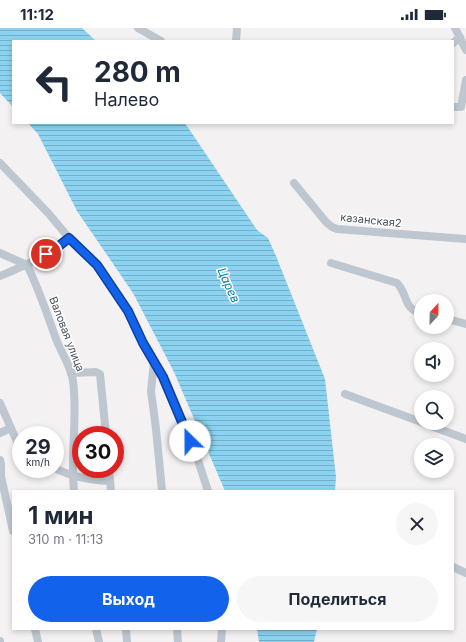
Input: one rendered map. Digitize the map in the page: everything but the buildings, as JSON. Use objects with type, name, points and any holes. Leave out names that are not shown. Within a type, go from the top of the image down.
[{"type":"street","points":[[138,28],[159,40]]},
{"type":"street","points":[[236,40],[237,28]]},
{"type":"street","points":[[456,28],[456,40],[466,50]]},
{"type":"street","points":[[454,107],[461,107],[466,80]]},
{"type":"street","points":[[0,164],[49,214],[69,238],[97,265],[128,311],[143,343],[163,377],[196,454],[208,490]]},
{"type":"street","name":"казанская2","points":[[294,182],[326,222],[332,227],[338,229],[466,239]]},
{"type":"street","points":[[0,276],[28,265],[55,249],[69,238]]},
{"type":"street","points":[[0,253],[28,265]]},
{"type":"street","points":[[331,263],[397,283],[402,290],[409,307],[414,310]]},
{"type":"street","name":"Валовая улица","points":[[28,265],[35,279],[57,340],[71,373],[73,381],[73,426]]},
{"type":"street","points":[[454,321],[466,324]]},
{"type":"street","points":[[154,362],[151,391],[162,490]]},
{"type":"street","points":[[71,373],[96,372],[100,374],[105,426]]},
{"type":"street","points":[[345,394],[414,420]]},
{"type":"street","points":[[0,402],[11,428],[0,433]]},
{"type":"street","points":[[441,430],[466,439]]},
{"type":"street","points":[[0,460],[1,480],[12,527]]},
{"type":"street","points":[[64,472],[72,475]]},
{"type":"street","name":"Валовая улица","points":[[72,478],[74,490]]},
{"type":"street","points":[[86,478],[110,481]]},
{"type":"street","points":[[110,478],[111,490]]},
{"type":"street","points":[[454,567],[466,573]]},
{"type":"street","points":[[34,630],[38,642]]},
{"type":"street","points":[[96,630],[99,642]]},
{"type":"street","points":[[126,630],[127,642]]},
{"type":"street","points":[[177,630],[178,642]]},
{"type":"street","points":[[221,642],[222,630]]},
{"type":"water","points":[[0,28],[82,28],[95,40],[12,40],[12,106],[0,93]]},
{"type":"water","name":"Царев","points":[[29,124],[185,124],[187,126],[257,230],[268,238],[276,256],[325,379],[336,477],[335,490],[225,490],[174,372],[133,293],[77,211],[38,134]]},
{"type":"water","points":[[257,630],[317,630],[314,642],[259,642]]},
{"type":"route","points":[[46,254],[69,238],[97,265],[128,311],[143,343],[163,377],[190,441]]}]
